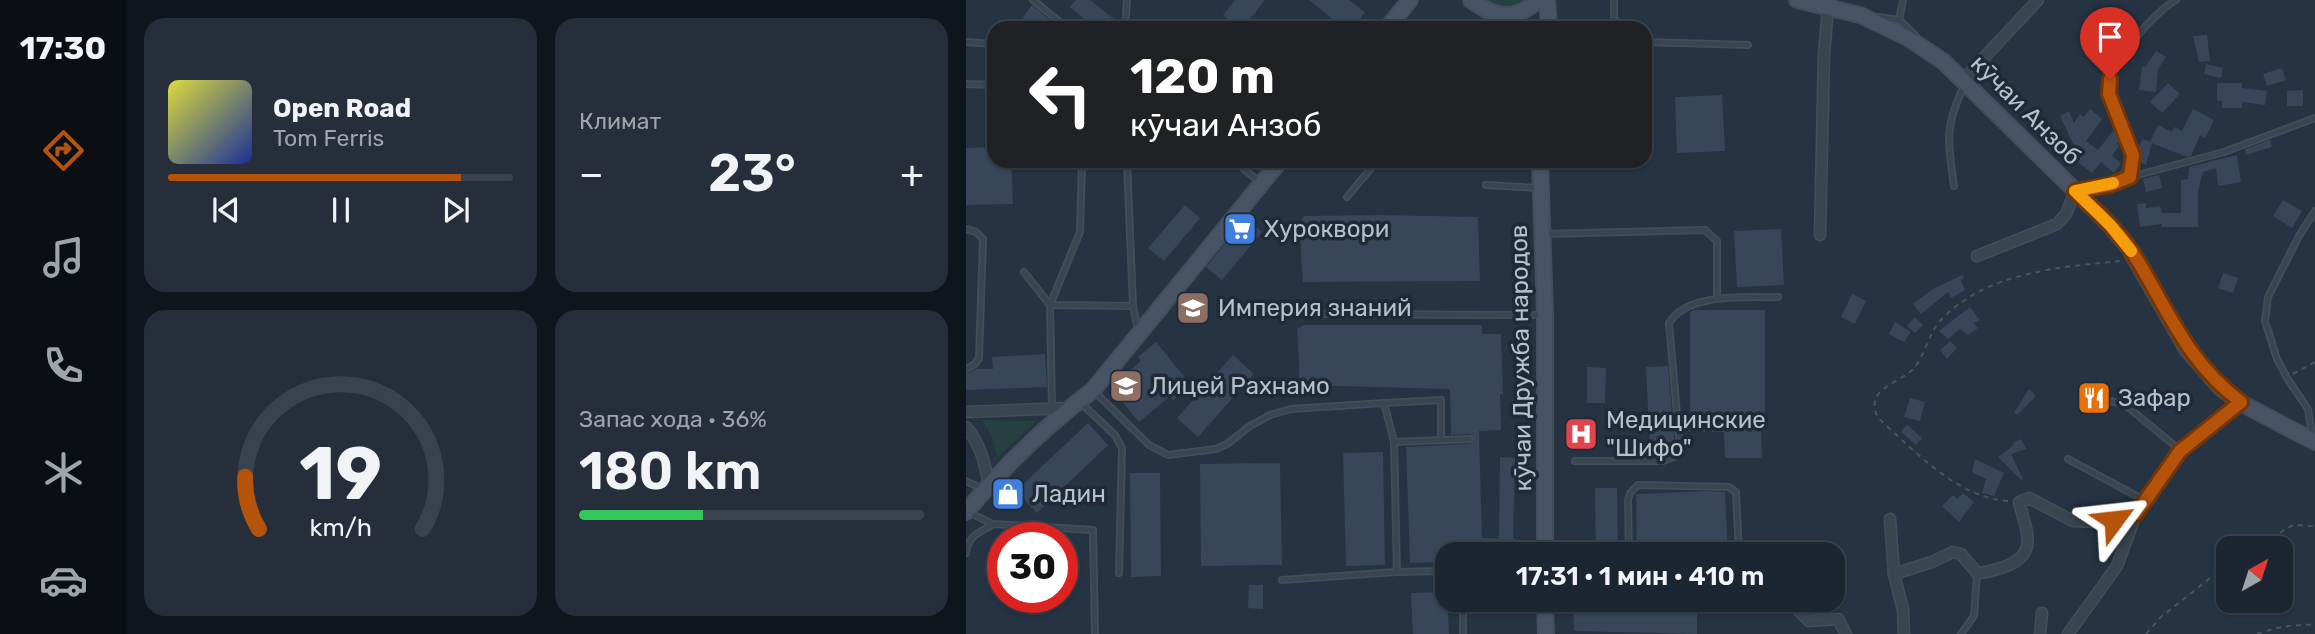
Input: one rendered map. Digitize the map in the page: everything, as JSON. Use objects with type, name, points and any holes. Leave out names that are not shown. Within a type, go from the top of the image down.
[{"type":"street","points":[[1393,21],[1410,0]]},
{"type":"street","points":[[1471,0],[1494,21]]},
{"type":"street","points":[[1487,12],[1504,16],[1522,12],[1538,0]]},
{"type":"street","points":[[1547,0],[1549,21]]},
{"type":"street","points":[[1550,21],[1555,0]]},
{"type":"street","name":"кӯчаи Анзоб","points":[[1797,0],[1860,15],[1908,38],[1944,62],[2110,225],[2136,259],[2187,349],[2221,388],[2241,402],[2315,440]]},
{"type":"street","points":[[1964,81],[2038,0]]},
{"type":"street","points":[[1820,235],[1824,54],[1828,8]]},
{"type":"street","points":[[966,512],[987,488],[1074,404],[1093,390],[1275,168]]},
{"type":"street","name":"кӯчаи Дружба народов","points":[[1541,168],[1545,315],[1545,542]]},
{"type":"street","points":[[1977,256],[2057,224],[2066,214],[2075,191]]},
{"type":"street","points":[[2068,634],[2118,566],[2136,514],[2180,451],[2241,402]]},
{"type":"street","points":[[966,412],[1052,409],[1074,404]]},
{"type":"street","points":[[966,427],[978,443],[985,461],[987,488]]},
{"type":"street","points":[[1894,574],[1933,562],[1953,552],[1961,554],[1977,573],[2017,562],[2024,556],[2029,543],[2019,502],[2029,498],[2073,521],[2098,522],[2136,514]]},
{"type":"street","points":[[1890,519],[1894,574],[1903,610],[1904,634]]},
{"type":"street","points":[[1545,612],[1546,634]]},
{"type":"street","points":[[1800,612],[1809,621],[1839,619],[1846,634]]},
{"type":"street","points":[[2040,634],[2042,612]]},
{"type":"lane","points":[[1033,0],[1059,21]]},
{"type":"lane","points":[[1126,21],[1127,0]]},
{"type":"lane","points":[[1614,0],[1616,21]]},
{"type":"lane","points":[[1860,15],[1899,20],[1903,0]]},
{"type":"lane","points":[[2130,177],[2133,155],[2109,94],[2110,79],[2135,38],[2176,0]]},
{"type":"lane","name":"кӯчаи Анзоб","points":[[1899,20],[1944,62]]},
{"type":"lane","points":[[966,42],[987,44]]},
{"type":"lane","points":[[1652,42],[1748,45]]},
{"type":"lane","points":[[1954,186],[1948,135],[1964,81]]},
{"type":"lane","points":[[966,83],[987,84]]},
{"type":"lane","name":"кӯчаи Анзоб","points":[[2075,191],[2110,185],[2130,177],[2224,152],[2315,118]]},
{"type":"lane","points":[[1052,409],[1050,305],[1080,232],[1082,168]]},
{"type":"lane","points":[[1127,168],[1133,306],[1138,335]]},
{"type":"lane","points":[[1243,168],[1262,184]]},
{"type":"lane","points":[[1347,197],[1371,168]]},
{"type":"lane","points":[[1486,185],[1542,188]]},
{"type":"lane","points":[[2315,211],[2268,297],[2265,321],[2277,359],[2308,409],[2315,440]]},
{"type":"lane","points":[[966,229],[976,232],[982,239],[979,358],[966,369]]},
{"type":"lane","points":[[1543,234],[1705,230],[1717,241],[1717,298]]},
{"type":"lane","points":[[1024,272],[1050,305]]},
{"type":"lane","points":[[1575,461],[1663,461],[1674,457],[1680,449],[1669,323],[1682,308],[1717,298],[1778,297]]},
{"type":"lane","points":[[1050,305],[1133,306]]},
{"type":"lane","points":[[1318,314],[1545,315]]},
{"type":"lane","points":[[1093,390],[1149,445],[1168,455],[1216,449],[1270,415],[1291,409],[1384,403],[1441,400],[1441,440]]},
{"type":"lane","points":[[2104,400],[2124,404],[2180,451]]},
{"type":"lane","points":[[1384,403],[1394,442],[1397,572]]},
{"type":"lane","points":[[1074,404],[1115,435],[1122,448],[1119,573]]},
{"type":"lane","points":[[1394,442],[1469,439]]},
{"type":"lane","points":[[2068,459],[2144,500]]},
{"type":"lane","points":[[966,481],[987,488]]},
{"type":"lane","points":[[1629,542],[1628,500],[1630,493],[1638,485],[1729,487],[1735,492],[1738,542]]},
{"type":"lane","points":[[966,512],[988,522]]},
{"type":"lane","points":[[966,553],[967,542],[971,537],[987,528]]},
{"type":"lane","points":[[1078,529],[1093,530],[1095,634]]},
{"type":"lane","points":[[1282,580],[1435,571]]},
{"type":"lane","points":[[1961,634],[1975,617],[1977,573]]},
{"type":"lane","points":[[1463,612],[1463,634]]},
{"type":"path","points":[[2019,502],[2001,501],[1974,493],[1945,477],[1878,418],[1874,411],[1876,398],[1881,390],[1914,367],[1929,336],[1940,321],[1967,298],[1987,287],[2038,271],[2136,259]]},
{"type":"path","points":[[2287,378],[2315,362]]},
{"type":"path","points":[[2274,536],[2293,525],[2315,526]]},
{"type":"path","points":[[2146,634],[2161,617],[2216,573]]},
{"type":"path","points":[[2257,634],[2296,624],[2315,625]]},
{"type":"green space","points":[[1483,0],[1527,0],[1505,7]]},
{"type":"green space","points":[[982,420],[1036,421],[998,457],[993,439]]},
{"type":"building","points":[[1076,0],[1090,0],[1117,21],[1087,21],[1070,7]]},
{"type":"building","points":[[1235,0],[1265,0],[1248,21],[1230,21],[1223,15]]},
{"type":"building","points":[[1309,0],[1349,0],[1365,12],[1358,21],[1335,21]]},
{"type":"building","points":[[1032,5],[1051,21],[1026,21],[1023,17]]},
{"type":"building","points":[[2207,35],[2210,61],[2199,62],[2193,36]]},
{"type":"building","points":[[2156,51],[2166,57],[2158,69],[2156,92],[2139,90],[2142,67],[2145,67]]},
{"type":"building","points":[[2206,64],[2223,68],[2221,78],[2204,74]]},
{"type":"building","points":[[2282,68],[2286,80],[2267,86],[2263,74]]},
{"type":"building","points":[[2168,83],[2180,94],[2162,113],[2150,102]]},
{"type":"building","points":[[2217,83],[2242,83],[2242,88],[2267,91],[2265,105],[2242,102],[2242,108],[2222,108],[2222,101],[2217,101]]},
{"type":"building","points":[[2303,90],[2303,106],[2287,106],[2287,91]]},
{"type":"building","points":[[1722,95],[1725,151],[1677,153],[1675,97]]},
{"type":"building","points":[[2090,109],[2102,119],[2086,141],[2098,150],[2113,131],[2121,138],[2112,156],[2121,163],[2114,173],[2101,162],[2092,173],[2075,160],[2079,156],[2060,116],[2069,111],[2074,123],[2080,114],[2084,117]]},
{"type":"building","points":[[2193,109],[2214,120],[2205,138],[2200,135],[2191,156],[2187,157],[2152,143],[2146,165],[2137,161],[2137,151],[2143,139],[2150,142],[2158,125],[2172,132],[2174,127],[2182,131]]},
{"type":"building","points":[[2270,140],[2272,147],[2246,155],[2245,149]]},
{"type":"building","points":[[987,147],[987,168],[1011,168],[1013,204],[966,205],[966,148]]},
{"type":"building","points":[[2237,155],[2241,182],[2218,186],[2216,168],[2203,172],[2198,191],[2198,227],[2162,227],[2162,224],[2140,227],[2137,204],[2146,203],[2146,208],[2160,206],[2162,213],[2181,213],[2181,180],[2188,179],[2189,167]]},
{"type":"building","points":[[2159,175],[2162,188],[2146,192],[2143,179]]},
{"type":"building","points":[[2283,200],[2302,211],[2292,228],[2273,216]]},
{"type":"building","points":[[1185,205],[1200,218],[1164,261],[1148,248]]},
{"type":"building","points":[[1304,216],[1478,217],[1480,281],[1303,282],[1299,224]]},
{"type":"building","points":[[1246,218],[1262,232],[1222,280],[1206,267]]},
{"type":"building","points":[[1781,229],[1784,285],[1737,287],[1734,231]]},
{"type":"building","points":[[2223,273],[2238,278],[2233,293],[2218,288]]},
{"type":"building","points":[[1962,275],[1964,278],[1961,281],[1965,290],[1951,298],[1948,292],[1921,314],[1913,304],[1933,289]]},
{"type":"building","points":[[1852,294],[1866,301],[1855,324],[1841,317]]},
{"type":"building","points":[[1970,307],[1980,320],[1974,323],[1978,328],[1968,335],[1960,329],[1948,339],[1939,331]]},
{"type":"building","points":[[1765,310],[1765,431],[1761,431],[1762,458],[1725,458],[1724,432],[1683,431],[1682,417],[1690,417],[1690,312]]},
{"type":"building","points":[[1915,317],[1923,325],[1915,333],[1907,326]]},
{"type":"building","points":[[1895,322],[1911,332],[1904,342],[1889,334]]},
{"type":"building","points":[[1304,325],[1482,325],[1482,334],[1501,334],[1501,430],[1479,431],[1482,538],[1499,539],[1500,457],[1515,458],[1513,539],[1516,542],[1435,542],[1435,562],[1410,563],[1406,447],[1470,444],[1474,442],[1474,437],[1470,434],[1451,435],[1450,389],[1300,385],[1297,329]]},
{"type":"building","points":[[1950,341],[1957,348],[1947,359],[1940,350]]},
{"type":"building","points":[[1156,342],[1191,385],[1173,400],[1170,396],[1139,422],[1110,387],[1141,361],[1138,357]]},
{"type":"building","points":[[1045,354],[1047,387],[966,390],[966,374],[976,369],[993,369],[992,357]]},
{"type":"building","points":[[1233,355],[1254,374],[1198,437],[1177,418]]},
{"type":"building","points":[[1668,366],[1675,448],[1650,451],[1646,367]]},
{"type":"building","points":[[1587,367],[1606,368],[1605,403],[1587,403]]},
{"type":"building","points":[[2029,389],[2036,396],[2017,415],[2014,413]]},
{"type":"building","points":[[1910,398],[1925,402],[1920,421],[1904,417]]},
{"type":"building","points":[[1088,423],[1108,445],[1037,513],[1016,491]]},
{"type":"building","points":[[1907,425],[1922,438],[1916,445],[1901,432]]},
{"type":"building","points":[[2021,439],[2026,449],[2011,454],[2023,479],[2021,480],[1998,457]]},
{"type":"building","points":[[1383,452],[1385,565],[1346,566],[1343,453]]},
{"type":"building","points":[[1975,459],[2004,473],[1994,496],[1982,493],[1986,479],[1972,472]]},
{"type":"building","points":[[1280,463],[1282,565],[1201,566],[1200,464]]},
{"type":"building","points":[[1130,473],[1160,473],[1161,576],[1131,577]]},
{"type":"building","points":[[1595,488],[1617,488],[1618,542],[1596,542]]},
{"type":"building","points":[[1725,492],[1727,542],[1637,542],[1636,494]]},
{"type":"building","points":[[1963,493],[1974,502],[1959,522],[1942,506],[1953,495],[1957,499]]},
{"type":"building","points":[[1249,585],[1263,585],[1263,609],[1248,608]]},
{"type":"building","points":[[1435,592],[1435,612],[1448,612],[1449,634],[1413,634],[1411,593]]},
{"type":"building","points":[[1573,612],[1697,612],[1697,634],[1574,631]]},
{"type":"slow traffic","points":[[2113,183],[2075,191],[2110,225],[2131,251]]},
{"type":"place","name":"Хуроквори","points":[[1240,229]]},
{"type":"place","name":"Империя знаний","points":[[1193,308]]},
{"type":"place","name":"Лицей Рахнамо","points":[[1126,386]]},
{"type":"place","name":"Зафар","points":[[2094,398]]},
{"type":"place","name":"Медицинские \"Шифо\"","points":[[1581,434]]},
{"type":"place","name":"Ладин","points":[[1008,494]]},
{"type":"route","points":[[2110,79],[2109,94],[2133,155],[2130,177],[2110,185],[2075,191],[2129,247],[2187,349],[2221,388],[2241,402],[2180,451],[2136,514],[2114,520]]}]
